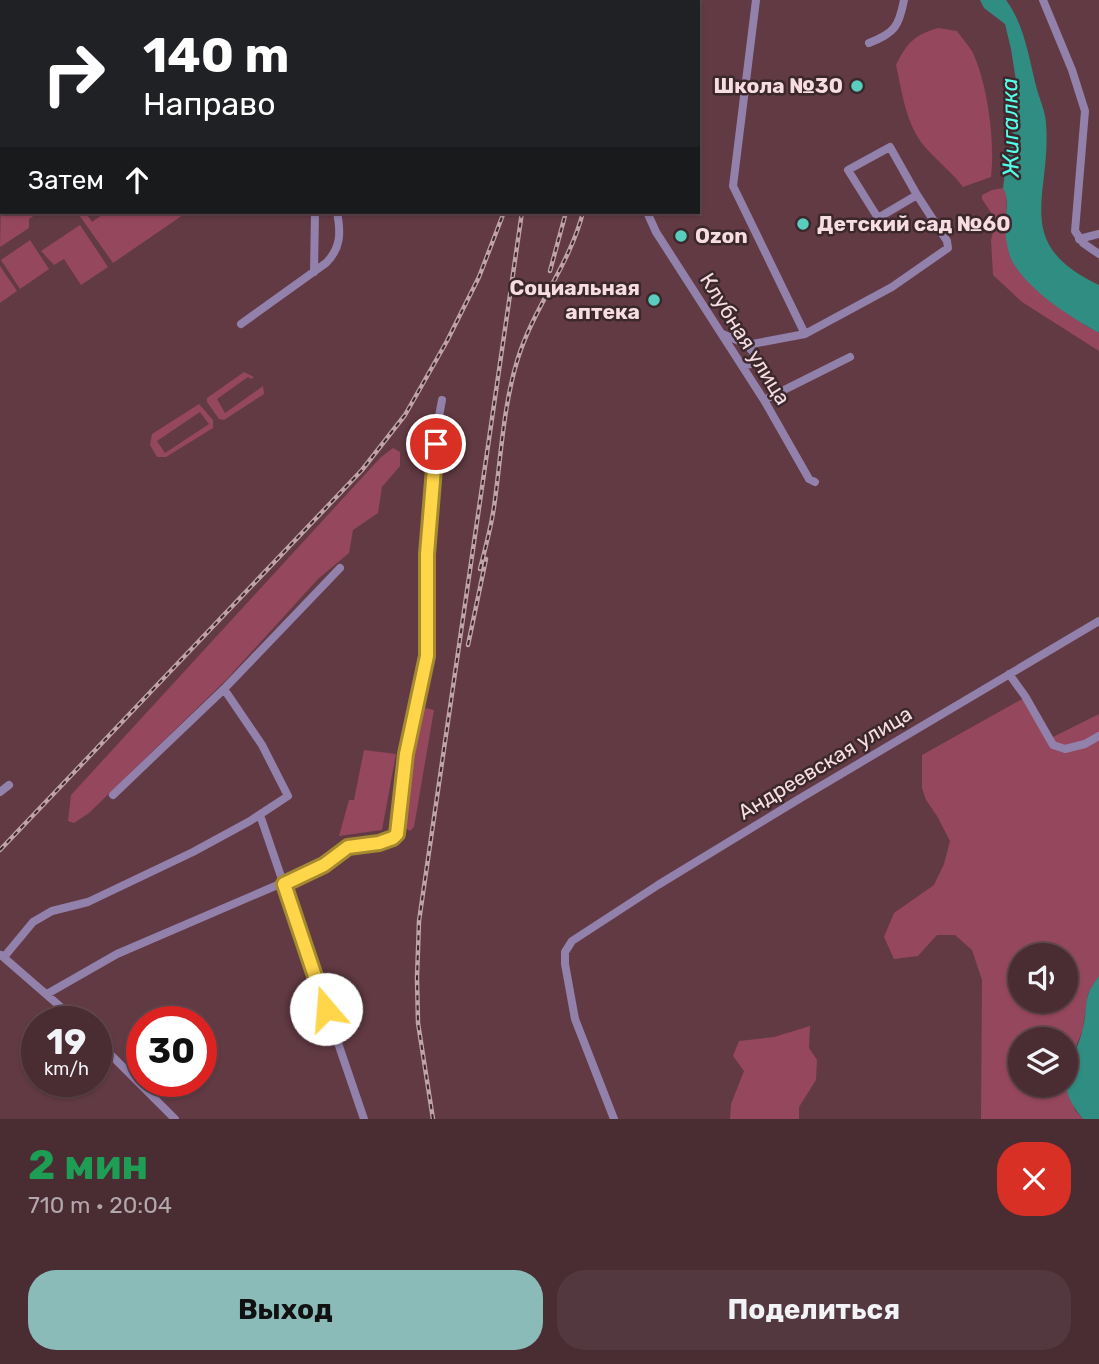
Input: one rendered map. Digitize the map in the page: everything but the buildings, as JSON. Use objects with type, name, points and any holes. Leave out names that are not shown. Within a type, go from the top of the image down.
[{"type":"street","points":[[756,0],[733,186],[805,334]]},
{"type":"street","points":[[869,43],[894,29],[900,20],[904,0]]},
{"type":"street","points":[[1043,0],[1072,70],[1085,111],[1075,232],[1079,239],[1099,254]]},
{"type":"street","points":[[747,345],[805,334],[892,287],[948,248],[947,241],[890,147],[848,170],[878,218],[917,195]]},
{"type":"street","points":[[314,272],[315,214]]},
{"type":"street","points":[[241,324],[336,253],[339,242],[337,214]]},
{"type":"street","name":"Клубная улица","points":[[648,214],[656,232],[764,400],[809,479],[815,482]]},
{"type":"street","points":[[1079,239],[1099,234]]},
{"type":"street","points":[[721,333],[754,351],[756,359],[753,364],[741,365]]},
{"type":"street","points":[[764,400],[850,357]]},
{"type":"street","points":[[47,994],[117,954],[324,865],[348,847],[379,843],[397,834],[406,754],[427,656],[427,554],[442,400]]},
{"type":"street","points":[[113,794],[224,689],[340,568]]},
{"type":"street","name":"Андреевская улица","points":[[614,1119],[575,1019],[565,964],[565,952],[572,941],[658,884],[1099,621]]},
{"type":"street","points":[[1009,674],[1053,744],[1065,749],[1085,744],[1099,736]]},
{"type":"street","points":[[60,1006],[2,956],[33,922],[52,911],[88,902],[193,852],[260,815],[288,796],[262,745],[224,689]]},
{"type":"street","points":[[0,792],[9,785]]},
{"type":"street","points":[[260,815],[364,1119]]},
{"type":"street","points":[[112,1056],[175,1119]]},
{"type":"shaded area","points":[[980,0],[1006,0],[1022,30],[1046,123],[1041,216],[1045,235],[1054,252],[1071,269],[1099,285],[1099,333],[1040,293],[1011,258],[1005,230],[1007,203],[1003,188],[1007,156],[1014,134],[1006,121],[1017,87],[1005,24],[984,8]]},
{"type":"shaded area","points":[[938,28],[957,31],[973,53],[983,81],[989,114],[991,177],[963,187],[930,152],[913,129],[896,65],[912,41]]},
{"type":"shaded area","points":[[1003,188],[1007,194],[1005,228],[1083,324],[1099,333],[1099,351],[1022,302],[993,275],[991,240],[996,220],[982,195]]},
{"type":"shaded area","points":[[1,214],[36,214],[29,219],[29,228],[0,247]]},
{"type":"shaded area","points":[[78,214],[86,214],[92,222],[103,214],[183,215],[113,263]]},
{"type":"shaded area","points":[[80,225],[108,267],[81,285],[64,259],[54,265],[41,251]]},
{"type":"shaded area","points":[[30,240],[49,269],[20,289],[1,260]]},
{"type":"shaded area","points":[[0,266],[17,291],[0,303]]},
{"type":"shaded area","points":[[244,372],[254,377],[248,377],[217,399],[225,413],[263,386],[264,394],[224,420],[219,419],[207,398]]},
{"type":"shaded area","points":[[199,404],[213,420],[213,428],[166,457],[157,457],[150,445],[152,434]],"holes":[[[200,412],[209,424],[165,453],[157,441]]]},
{"type":"shaded area","points":[[393,448],[400,452],[400,466],[382,487],[378,513],[353,530],[349,553],[318,579],[226,680],[89,813],[74,823],[68,821],[71,795],[381,457]]},
{"type":"shaded area","points":[[1024,698],[1049,739],[1099,714],[1099,976],[1088,994],[1083,1029],[1078,1042],[1078,1027],[1008,1027],[1008,1097],[1070,1097],[1075,1110],[1083,1119],[981,1119],[982,980],[972,950],[955,935],[937,935],[918,956],[894,959],[884,937],[894,913],[934,885],[944,864],[950,841],[922,788],[922,755]]},
{"type":"shaded area","points":[[420,707],[434,710],[414,827],[410,831],[400,824],[408,755]]},
{"type":"shaded area","points":[[364,750],[396,754],[382,830],[339,836],[349,800],[354,800]]},
{"type":"shaded area","points":[[1099,976],[1099,1119],[1083,1119],[1069,1097],[1078,1097],[1078,1045],[1091,988]]},
{"type":"shaded area","points":[[810,1026],[809,1048],[817,1060],[816,1080],[799,1107],[799,1119],[730,1119],[731,1104],[744,1071],[733,1056],[739,1041],[774,1037]]},
{"type":"railway","points":[[0,850],[362,470],[405,415],[447,341],[479,277],[503,214]]},
{"type":"railway","points":[[433,1119],[418,1023],[419,921],[522,214]]},
{"type":"railway","points":[[550,271],[565,214]]},
{"type":"railway","points":[[480,569],[493,515],[506,413],[518,358],[533,321],[570,250],[582,214]]},
{"type":"railway","points":[[468,645],[486,559]]},
{"type":"place","name":"Школа №30","points":[[857,86]]},
{"type":"place","name":"Детский сад №60","points":[[803,224]]},
{"type":"place","name":"Ozon","points":[[681,236]]},
{"type":"place","name":"Социальная аптека","points":[[654,300]]},
{"type":"route","points":[[326,1009],[284,884],[324,865],[348,847],[379,843],[397,834],[406,754],[427,656],[427,554],[436,444]]},
{"type":"water label","name":"Жигалка","points":[[1010,128]]}]
